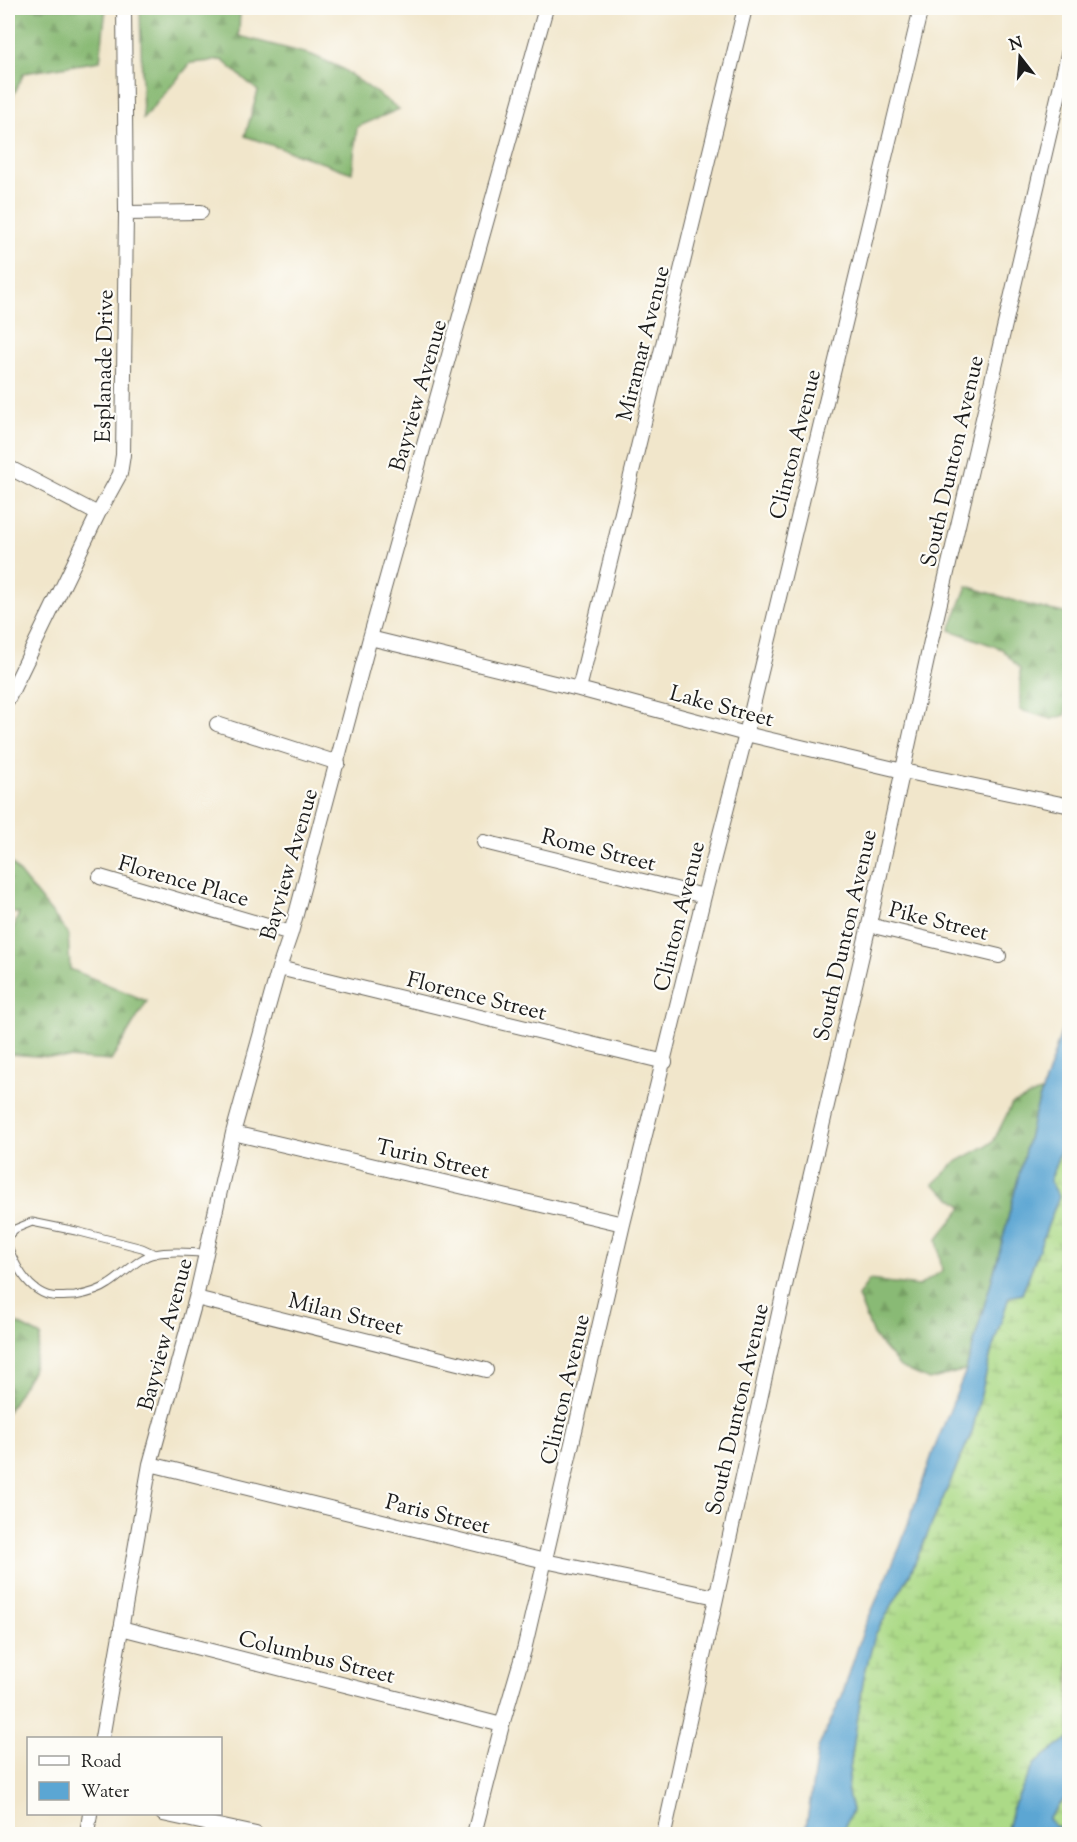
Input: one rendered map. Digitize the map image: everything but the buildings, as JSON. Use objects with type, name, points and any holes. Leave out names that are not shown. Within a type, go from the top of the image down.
[{"type":"street","name":"Esplanade Drive","points":[[8,699],[98,514],[120,474],[123,455],[126,213],[124,8]]},
{"type":"street","name":"Bayview Avenue","points":[[102,1737],[150,1464],[196,1298],[233,1133],[291,933],[370,638],[546,8]]},
{"type":"street","name":"Miramar Avenue","points":[[579,689],[745,8]]},
{"type":"street","name":"Clinton Avenue","points":[[474,1834],[524,1650],[623,1224],[704,896],[747,734],[921,8]]},
{"type":"street","name":"South Dunton Avenue","points":[[664,1834],[931,641],[1070,46]]},
{"type":"street","points":[[126,213],[201,212]]},
{"type":"street","points":[[8,467],[98,514]]},
{"type":"street","name":"Lake Street","points":[[370,638],[579,689],[747,734],[1066,806]]},
{"type":"street","points":[[217,724],[338,763]]},
{"type":"street","name":"Rome Street","points":[[484,842],[704,896]]},
{"type":"street","name":"Florence Place","points":[[100,877],[291,933]]},
{"type":"street","name":"Pike Street","points":[[869,924],[999,956]]},
{"type":"street","name":"Florence Street","points":[[279,968],[664,1062]]},
{"type":"street","name":"Turin Street","points":[[233,1133],[623,1224]]},
{"type":"street","name":"Milan Street","points":[[196,1298],[486,1370]]},
{"type":"street","name":"Paris Street","points":[[150,1464],[545,1561],[716,1597]]},
{"type":"street","name":"Columbus Street","points":[[121,1628],[502,1725]]},
{"type":"street","points":[[87,1834],[90,1815]]},
{"type":"street","points":[[168,1815],[256,1834]]},
{"type":"lane","points":[[8,1236],[15,1229],[32,1222],[142,1248],[155,1254]]},
{"type":"lane","points":[[8,1246],[23,1276],[36,1289],[48,1295],[63,1297],[98,1291],[139,1262],[155,1254],[206,1253]]},
{"type":"green space","points":[[8,8],[106,8],[100,61],[24,73],[8,107]]},
{"type":"green space","points":[[140,8],[240,8],[239,36],[312,55],[341,68],[399,109],[357,127],[352,173],[245,136],[258,91],[222,60],[191,63],[143,119]]},
{"type":"green space","points":[[967,586],[1031,606],[1069,614],[1066,715],[1052,719],[1020,710],[1020,669],[1002,649],[950,630]]},
{"type":"green space","points":[[8,859],[68,933],[70,969],[147,1001],[111,1061],[8,1054],[8,944],[19,913],[8,913]]},
{"type":"green space","points":[[1042,1091],[966,1370],[929,1380],[900,1367],[873,1335],[858,1296],[869,1280],[919,1286],[942,1271],[937,1239],[963,1207],[933,1184],[956,1162],[993,1142],[1012,1104]]},
{"type":"green space","points":[[1069,1125],[1069,1738],[1035,1763],[1012,1809],[1006,1834],[841,1834],[852,1811],[847,1788],[864,1676],[875,1635],[910,1574],[972,1432],[991,1353],[1009,1296],[1022,1294],[1059,1196],[1050,1181]]},
{"type":"green space","points":[[8,1319],[41,1336],[32,1371],[8,1411]]},
{"type":"green space","points":[[1069,1795],[1069,1830],[1055,1826],[1048,1819]]},
{"type":"water","points":[[1069,1008],[1069,1125],[1050,1181],[1059,1196],[1022,1294],[1009,1297],[991,1353],[972,1432],[910,1574],[875,1635],[864,1676],[847,1788],[852,1811],[841,1834],[805,1834],[818,1748],[841,1699],[864,1628],[900,1547],[933,1452],[966,1370],[999,1254],[1033,1119]]},
{"type":"water","points":[[1069,1738],[1069,1795],[1048,1819],[1055,1826],[1069,1830],[1069,1834],[1006,1834],[1012,1809],[1035,1763]]}]
